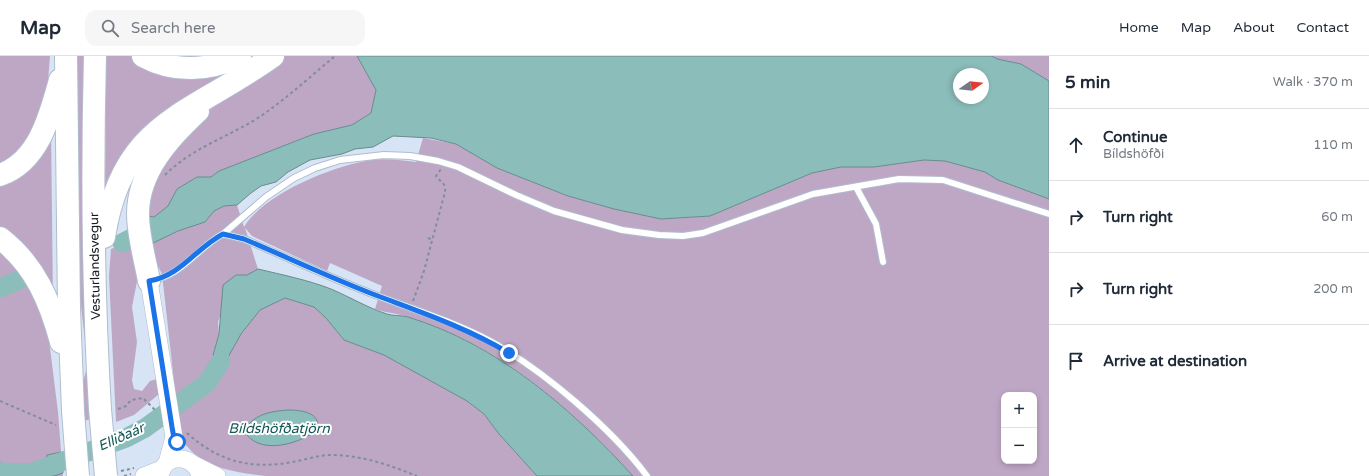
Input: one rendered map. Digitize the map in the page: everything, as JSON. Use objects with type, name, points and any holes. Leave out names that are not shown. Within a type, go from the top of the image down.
[{"type":"highway","name":"Vesturlandsvegur","points":[[95,56],[93,115],[95,289],[109,409],[111,474]]},
{"type":"highway","points":[[143,56],[164,65],[194,69],[211,66],[240,56]]},
{"type":"highway","points":[[95,289],[110,204],[123,171],[133,155],[146,140],[170,119],[273,56]]},
{"type":"highway","name":"Vesturlandsvegur","points":[[66,57],[71,382],[78,476]]},
{"type":"highway","points":[[0,175],[21,162],[33,149],[45,128],[66,57]]},
{"type":"highway","points":[[149,281],[138,216],[142,187],[154,160],[196,113],[234,81]]},
{"type":"highway","points":[[0,238],[24,259],[45,293],[54,316],[71,382]]},
{"type":"street","points":[[149,281],[173,433],[163,469]]},
{"type":"street","points":[[173,433],[195,467]]},
{"type":"street","points":[[141,471],[163,469],[178,458],[195,467],[218,476]]},
{"type":"lane","points":[[149,281],[167,276],[177,270],[208,243],[223,234],[249,210],[294,178],[340,160],[384,156],[410,156],[445,163],[554,211],[622,230],[659,236],[683,236],[703,233],[813,194],[899,179],[943,180],[1049,214]]},
{"type":"lane","points":[[856,187],[876,224],[883,262]]},
{"type":"lane","points":[[223,234],[244,239],[315,270],[378,296],[411,307],[488,340],[530,367],[572,400],[620,445],[647,476]]},
{"type":"path","points":[[161,180],[176,164],[203,146],[262,115],[335,56]]},
{"type":"path","points":[[411,307],[433,240],[446,185],[443,180],[436,176],[445,163]]},
{"type":"path","points":[[428,238],[433,240]]},
{"type":"path","points":[[109,409],[137,398],[143,398],[150,405]]},
{"type":"path","points":[[0,401],[56,425]]},
{"type":"path","points":[[193,438],[215,454],[231,461],[266,465],[330,455],[350,456],[370,459],[417,476]]},
{"type":"path","points":[[111,474],[141,471]]},
{"type":"shaded area","points":[[0,56],[50,56],[48,81],[42,115],[28,147],[0,167]]},
{"type":"shaded area","points":[[77,56],[84,56],[82,225],[86,348],[78,281],[75,177]]},
{"type":"shaded area","points":[[106,56],[136,56],[138,59],[263,56],[105,192]]},
{"type":"shaded area","points":[[285,56],[357,56],[376,90],[371,113],[352,125],[314,134],[219,171],[211,177],[197,177],[177,189],[168,206],[154,217],[147,216],[144,190],[189,127],[217,104]]},
{"type":"shaded area","points":[[992,56],[1049,56],[1049,81],[1021,64],[997,59]]},
{"type":"shaded area","points":[[51,128],[53,302],[0,232],[0,181]]},
{"type":"shaded area","points":[[423,138],[456,144],[497,168],[568,196],[614,209],[661,219],[710,216],[812,173],[841,167],[874,167],[924,160],[945,161],[986,172],[998,180],[1049,199],[1049,476],[633,476],[593,434],[571,414],[549,395],[501,360],[476,345],[434,326],[418,320],[375,309],[382,286],[330,263],[327,271],[252,236],[245,228],[258,269],[247,275],[236,275],[218,322],[219,334],[213,355],[227,359],[241,334],[260,310],[285,298],[314,307],[326,318],[344,340],[384,355],[467,401],[484,414],[499,434],[537,476],[265,476],[228,470],[205,461],[187,446],[180,435],[162,274],[155,260],[151,244],[178,231],[205,222],[214,211],[224,206],[237,205],[244,227],[267,203],[283,192],[301,183],[338,168],[355,163],[376,159],[416,162]]},
{"type":"shaded area","points":[[134,240],[140,266],[132,307],[137,342],[132,380],[134,389],[142,391],[150,381],[157,379],[159,394],[134,415],[116,422],[109,276],[111,249]]},
{"type":"shaded area","points":[[0,245],[11,253],[46,316],[58,412],[63,476],[0,476]]},
{"type":"shaded area","points":[[87,367],[90,419],[85,421],[82,386]]},
{"type":"water","points":[[357,56],[992,56],[997,59],[1021,64],[1049,81],[1049,199],[998,180],[985,172],[945,161],[924,160],[874,167],[841,167],[812,173],[710,216],[661,219],[614,209],[568,196],[497,168],[456,144],[431,138],[393,136],[373,147],[355,149],[342,154],[310,160],[288,172],[276,182],[261,186],[237,205],[224,206],[214,211],[205,222],[178,231],[151,244],[147,216],[154,217],[168,206],[177,189],[197,177],[211,177],[219,171],[314,134],[352,125],[371,113],[376,90]]},
{"type":"water","points":[[258,269],[322,286],[380,312],[389,315],[408,317],[441,329],[472,344],[502,361],[531,381],[558,403],[584,426],[633,476],[537,476],[499,434],[484,414],[467,401],[384,355],[344,340],[326,318],[314,307],[285,298],[260,310],[241,334],[227,359],[221,361],[213,355],[219,334],[223,285],[236,275],[247,275]]},
{"type":"water","points":[[16,279],[18,285],[0,294],[0,281]]},
{"type":"water","name":"Bíldshöfðatjörn","points":[[288,410],[309,413],[316,419],[318,424],[317,430],[310,435],[292,443],[272,446],[254,441],[247,435],[248,425],[256,418],[272,412]]},
{"type":"water","points":[[61,452],[63,473],[54,476],[0,476],[0,463],[34,468],[46,461],[47,455]]},
{"type":"waterway","name":"Elliðaár","points":[[122,243],[153,227]]},
{"type":"waterway","name":"Elliðaár","points":[[0,288],[19,280]]},
{"type":"waterway","name":"Elliðaár","points":[[0,472],[31,473],[126,438],[145,428],[207,383],[221,361]]},
{"type":"route","points":[[177,442],[174,438],[172,427],[149,281],[167,276],[177,270],[208,243],[223,234],[244,239],[378,296],[411,307],[450,323],[488,340],[509,353]]}]
